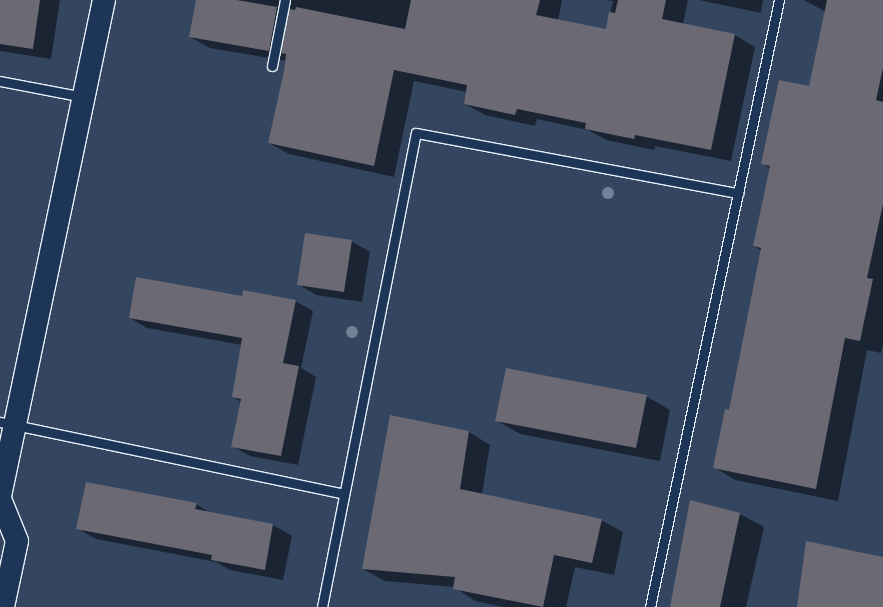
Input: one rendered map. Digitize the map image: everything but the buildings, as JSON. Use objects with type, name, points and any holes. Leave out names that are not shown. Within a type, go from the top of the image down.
[{"type":"street","points":[[3,607],[17,541],[0,497],[7,424],[84,97],[104,0]]},
{"type":"lane","points":[[272,66],[285,0]]},
{"type":"lane","points":[[650,607],[779,0]]},
{"type":"lane","points":[[0,80],[84,97]]},
{"type":"lane","points":[[322,607],[416,133],[738,193]]},
{"type":"lane","points":[[7,424],[344,494]]},
{"type":"shaded area","points":[[0,0],[883,0],[883,607],[0,607]]}]
